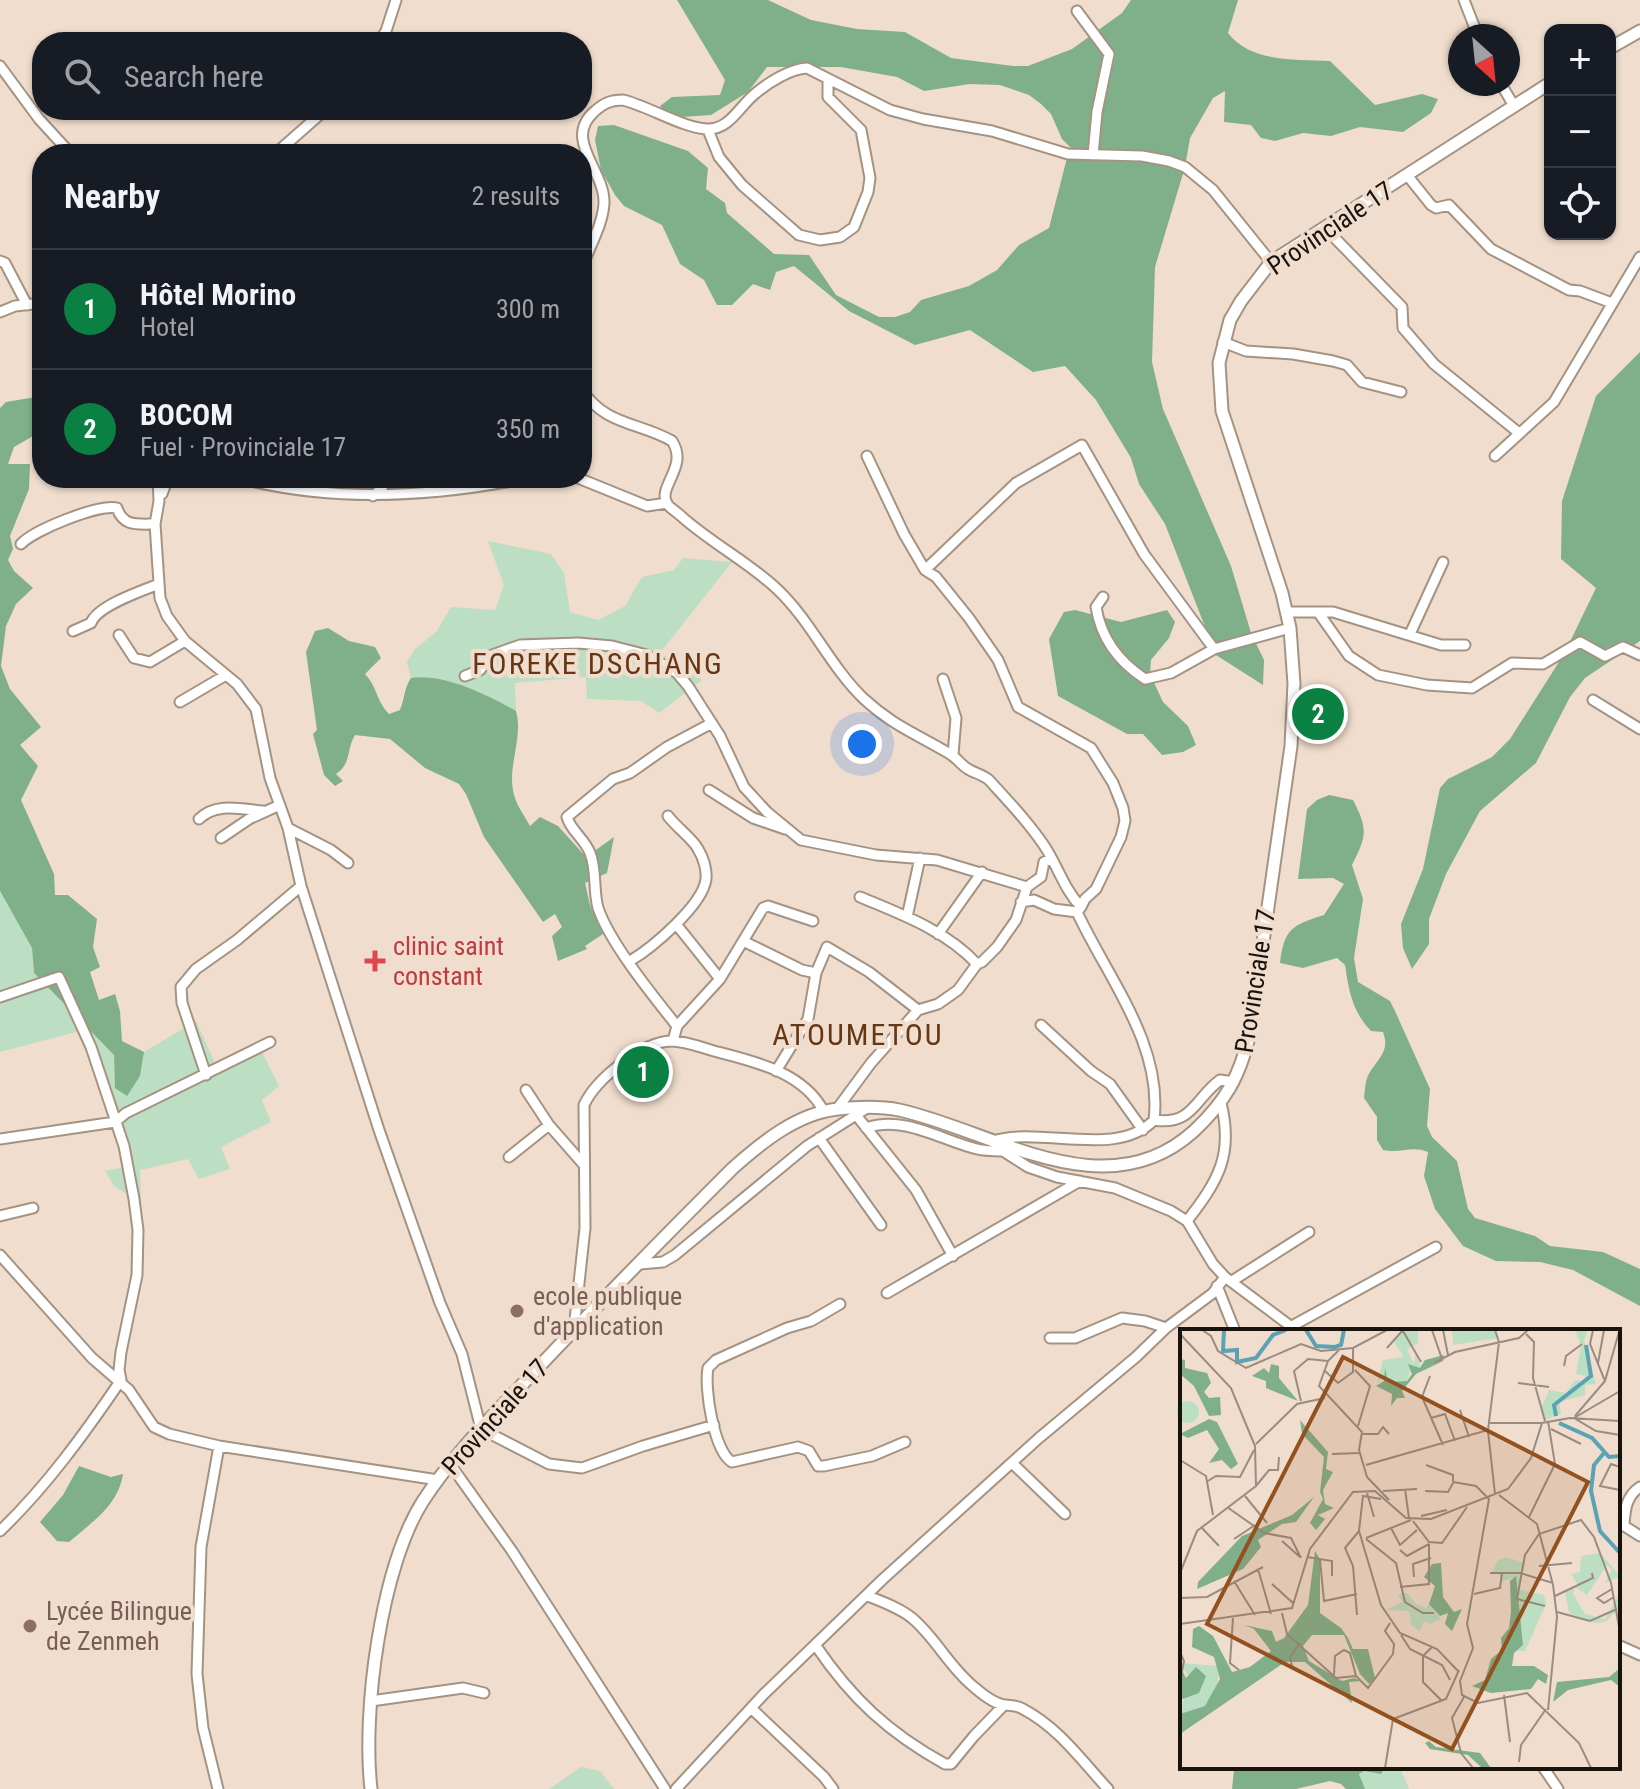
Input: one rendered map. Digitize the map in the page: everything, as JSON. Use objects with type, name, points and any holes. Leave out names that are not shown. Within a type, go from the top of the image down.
[{"type":"main road","points":[[1616,45],[1640,31]]},
{"type":"main road","name":"Provinciale 17","points":[[371,1789],[368,1760],[371,1701],[381,1627],[405,1536],[423,1502],[450,1464],[574,1329],[758,1146],[778,1132],[824,1112],[837,1109],[898,1109],[997,1145],[1060,1162],[1104,1166],[1156,1155],[1182,1141],[1221,1103],[1241,1068],[1250,1033],[1291,746],[1294,684],[1286,612],[1222,411],[1219,363],[1223,342],[1230,320],[1241,301],[1271,262],[1544,87]]},
{"type":"street","points":[[385,32],[396,0]]},
{"type":"street","points":[[1464,0],[1473,24]]},
{"type":"street","points":[[1077,11],[1109,54],[1101,87],[1093,155]]},
{"type":"street","points":[[0,66],[32,109]]},
{"type":"street","points":[[592,113],[612,100],[623,100],[708,130],[724,125],[755,93],[799,68],[816,71],[890,110],[992,131],[1068,154],[1142,156],[1185,167],[1213,190],[1271,262]]},
{"type":"street","points":[[708,130],[719,157],[742,185],[799,235],[820,240],[840,237],[854,227],[868,192],[870,178],[861,130],[828,97],[828,79]]},
{"type":"street","points":[[1508,96],[1514,106]]},
{"type":"street","points":[[40,120],[62,144]]},
{"type":"street","points":[[286,144],[314,120]]},
{"type":"street","points":[[582,144],[587,120]]},
{"type":"street","points":[[592,164],[604,203],[592,244]]},
{"type":"street","points":[[1407,175],[1431,205],[1436,208],[1449,205],[1491,249],[1569,290],[1612,303]]},
{"type":"street","points":[[1326,229],[1402,307],[1403,328],[1434,364],[1519,433]]},
{"type":"street","points":[[1495,456],[1554,402],[1640,257]]},
{"type":"street","points":[[0,261],[5,263],[27,305]]},
{"type":"street","points":[[0,312],[32,304]]},
{"type":"street","points":[[1223,342],[1246,351],[1304,355],[1333,361],[1347,365],[1362,382],[1401,392]]},
{"type":"street","points":[[592,404],[603,414],[672,441],[678,458],[665,493],[667,503],[704,537],[779,591],[863,698],[895,725],[953,755],[965,768],[988,778],[1032,830],[1052,859],[1141,1033],[1153,1089],[1154,1120]]},
{"type":"street","points":[[925,570],[1016,483],[1082,445],[1144,554],[1214,649]]},
{"type":"street","points":[[867,456],[925,570],[936,577],[998,660],[1018,707],[1091,748],[1113,783],[1125,821],[1121,837],[1096,889],[1079,910]]},
{"type":"street","points":[[592,482],[647,506],[667,503]]},
{"type":"street","points":[[158,488],[159,501]]},
{"type":"street","points":[[164,488],[155,524],[160,598],[167,616],[185,641],[237,684],[256,709],[270,778],[288,828],[301,886],[379,1130],[440,1303],[462,1354],[481,1429],[549,1464],[582,1468],[714,1425]]},
{"type":"street","points":[[292,488],[373,496],[472,488]]},
{"type":"street","points":[[373,496],[382,488]]},
{"type":"street","points":[[21,544],[28,536],[49,527],[112,507],[117,508],[120,518],[126,522],[155,524]]},
{"type":"street","points":[[1410,634],[1443,562]]},
{"type":"street","points":[[73,631],[91,623],[93,616],[110,606],[159,584]]},
{"type":"street","points":[[1103,597],[1096,607],[1099,625],[1122,662],[1145,679],[1171,673],[1214,649],[1290,628]]},
{"type":"street","points":[[1286,612],[1333,612],[1441,645],[1465,645]]},
{"type":"street","points":[[1318,612],[1349,656],[1378,675],[1427,685],[1472,688],[1512,663],[1543,664],[1580,642],[1605,656],[1623,647],[1640,655]]},
{"type":"street","points":[[119,635],[134,658],[150,662],[185,641]]},
{"type":"street","points":[[465,676],[480,670],[492,655],[520,645],[557,643],[612,646],[647,655],[677,673],[712,723],[744,787],[788,830]]},
{"type":"street","points":[[180,702],[226,675]]},
{"type":"street","points":[[943,679],[956,718],[953,755]]},
{"type":"street","points":[[1593,700],[1640,729]]},
{"type":"street","points":[[677,1026],[630,961],[599,911],[590,852],[569,825],[567,817],[613,779],[630,773],[667,747],[712,723]]},
{"type":"street","points":[[709,790],[753,818],[788,830],[811,843],[876,855],[920,858],[982,872],[1027,887]]},
{"type":"street","points":[[221,838],[263,811],[280,805]]},
{"type":"street","points":[[199,819],[216,808],[263,811]]},
{"type":"street","points":[[630,961],[676,924],[704,888],[706,871],[699,849],[668,816]]},
{"type":"street","points":[[288,828],[338,854],[348,863]]},
{"type":"street","points":[[907,917],[920,858]]},
{"type":"street","points":[[837,1109],[871,1063],[918,1010],[938,1004],[958,990],[977,964],[1008,933],[1016,920],[1027,887],[1041,877],[1044,862],[1052,859]]},
{"type":"street","points":[[938,934],[982,872]]},
{"type":"street","points":[[206,1075],[182,1003],[181,987],[196,969],[237,940],[301,886]]},
{"type":"street","points":[[860,897],[907,917],[951,941],[977,964]]},
{"type":"street","points":[[1021,902],[1034,900],[1054,909],[1079,910]]},
{"type":"street","points":[[673,1041],[677,1026],[720,979],[759,912],[768,906],[813,921]]},
{"type":"street","points":[[676,924],[720,979]]},
{"type":"street","points":[[743,941],[802,970],[816,973]]},
{"type":"street","points":[[776,1071],[808,1019],[816,973],[827,947],[869,972],[918,1010]]},
{"type":"street","points":[[0,997],[59,977],[91,1047],[124,1146],[138,1230],[137,1275],[121,1352],[121,1380],[87,1430],[31,1499],[0,1531]]},
{"type":"street","points":[[1041,1025],[1091,1071],[1110,1084],[1143,1130]]},
{"type":"street","points":[[574,1329],[585,1228],[583,1114],[588,1095],[612,1070],[643,1049],[673,1041],[749,1060],[776,1071],[808,1089],[824,1112]]},
{"type":"street","points":[[0,1139],[115,1122],[126,1113],[270,1042]]},
{"type":"street","points":[[866,1128],[881,1123],[899,1124],[979,1149],[1019,1135],[1089,1141],[1119,1138],[1143,1130],[1154,1120],[1181,1118],[1194,1110],[1220,1080],[1234,1082]]},
{"type":"street","points":[[526,1090],[549,1125],[584,1165]]},
{"type":"street","points":[[1187,1221],[1209,1192],[1223,1161],[1226,1122],[1221,1103]]},
{"type":"street","points":[[640,1264],[663,1262],[675,1255],[819,1138],[867,1108]]},
{"type":"street","points":[[856,1115],[916,1190],[953,1256]]},
{"type":"street","points":[[509,1157],[549,1125]]},
{"type":"street","points":[[819,1138],[881,1225]]},
{"type":"street","points":[[997,1145],[1028,1167],[1115,1188],[1171,1211],[1187,1221],[1213,1264],[1228,1279],[1272,1315],[1294,1328],[1436,1247]]},
{"type":"street","points":[[887,1293],[1080,1181]]},
{"type":"street","points":[[0,1216],[33,1208]]},
{"type":"street","points":[[676,1789],[751,1708],[891,1572],[1012,1463],[1166,1328],[1213,1293],[1217,1286],[1309,1232]]},
{"type":"street","points":[[0,1255],[92,1358],[121,1380],[154,1427],[169,1434],[219,1446],[438,1480]]},
{"type":"street","points":[[1217,1286],[1234,1329]]},
{"type":"street","points":[[840,1304],[811,1321],[787,1328],[716,1360],[708,1368],[706,1377],[722,1453],[732,1462],[798,1447],[809,1451],[818,1466],[824,1466],[872,1456],[905,1442]]},
{"type":"street","points":[[1050,1338],[1075,1338],[1122,1318],[1166,1328]]},
{"type":"street","points":[[218,1789],[203,1728],[197,1674],[201,1547],[219,1446]]},
{"type":"street","points":[[1012,1463],[1065,1514]]},
{"type":"street","points":[[450,1464],[512,1551],[665,1789]]},
{"type":"street","points":[[1640,1487],[1631,1493],[1621,1524],[1640,1536]]},
{"type":"street","points":[[868,1596],[909,1615],[927,1633],[952,1668],[985,1696],[1004,1705],[1013,1704],[1042,1720],[1077,1752],[1108,1789]]},
{"type":"street","points":[[816,1646],[836,1676],[877,1720],[907,1743],[945,1764],[951,1764],[1004,1705]]},
{"type":"street","points":[[1620,1646],[1640,1655]]},
{"type":"street","points":[[371,1701],[463,1688],[484,1693]]},
{"type":"street","points":[[751,1708],[833,1789]]},
{"type":"street","points":[[1544,1769],[1558,1789]]},
{"type":"green space","points":[[677,0],[768,0],[811,20],[857,29],[905,32],[951,58],[1028,66],[1072,49],[1122,13],[1131,0],[1238,0],[1228,33],[1249,50],[1274,58],[1330,61],[1375,105],[1422,94],[1438,99],[1431,113],[1403,132],[1360,127],[1331,136],[1303,133],[1275,141],[1261,138],[1251,125],[1224,122],[1225,91],[1213,98],[1190,138],[1185,167],[1155,267],[1152,362],[1163,409],[1231,566],[1251,633],[1264,660],[1263,685],[1216,655],[1165,524],[1139,484],[1131,458],[1096,400],[1065,366],[1033,372],[970,330],[915,345],[849,311],[794,266],[776,272],[770,290],[753,284],[732,305],[717,305],[704,280],[680,264],[662,225],[624,206],[615,195],[601,170],[595,140],[598,126],[614,125],[688,151],[708,168],[706,189],[725,203],[727,213],[774,254],[809,255],[836,295],[879,317],[895,317],[910,312],[921,300],[969,286],[997,270],[1019,245],[1049,228],[1068,154],[1073,150],[1062,139],[1051,114],[1029,95],[1000,85],[970,84],[924,91],[897,77],[841,67],[767,67],[748,92],[711,115],[667,118],[660,106],[672,97],[720,95],[725,80]]},
{"type":"green space","points":[[1640,352],[1640,641],[1585,678],[1570,697],[1536,763],[1480,811],[1446,874],[1429,919],[1429,944],[1412,969],[1403,948],[1401,924],[1423,869],[1440,788],[1448,779],[1492,757],[1510,739],[1564,654],[1596,588],[1561,559],[1562,501],[1596,396]]},
{"type":"green space","points":[[32,398],[32,437],[14,447],[8,464],[30,464],[29,489],[10,536],[13,549],[8,560],[14,571],[33,588],[16,604],[6,626],[1,666],[10,689],[41,727],[20,745],[38,766],[21,800],[54,874],[55,895],[68,895],[97,919],[93,947],[100,967],[90,972],[99,1000],[115,994],[120,1011],[122,1041],[144,1052],[140,1076],[127,1096],[115,1088],[114,1055],[34,973],[32,948],[0,891],[0,408],[6,402]]},
{"type":"green space","points":[[488,541],[551,554],[564,573],[570,612],[598,620],[625,606],[642,577],[674,570],[683,558],[732,562],[660,653],[702,680],[659,713],[641,701],[587,699],[586,677],[515,683],[516,711],[451,682],[411,678],[407,662],[414,650],[437,631],[451,607],[495,610],[504,585]]},
{"type":"green space","points":[[1075,610],[1121,622],[1167,610],[1175,622],[1169,638],[1151,660],[1150,674],[1163,702],[1188,726],[1196,745],[1183,752],[1162,755],[1143,734],[1127,734],[1058,696],[1049,639],[1064,612]]},
{"type":"green space","points":[[328,628],[349,641],[375,647],[381,658],[365,674],[389,714],[400,710],[411,678],[424,677],[465,687],[516,711],[518,733],[512,787],[530,826],[540,817],[558,826],[586,857],[614,837],[607,873],[585,883],[590,905],[603,934],[585,946],[587,949],[558,961],[552,936],[562,927],[555,914],[543,922],[484,837],[459,784],[425,768],[390,739],[355,735],[347,761],[336,774],[343,781],[335,786],[324,775],[313,734],[317,730],[306,652],[315,631]]},
{"type":"green space","points":[[1329,795],[1353,800],[1364,832],[1352,865],[1363,899],[1354,958],[1358,982],[1390,1001],[1395,1011],[1430,1089],[1427,1126],[1432,1137],[1457,1161],[1468,1209],[1475,1218],[1535,1236],[1550,1246],[1603,1252],[1640,1269],[1640,1306],[1573,1270],[1540,1262],[1496,1261],[1463,1246],[1435,1209],[1424,1176],[1428,1152],[1416,1149],[1383,1150],[1377,1140],[1377,1117],[1364,1098],[1368,1075],[1384,1049],[1383,1032],[1371,1031],[1359,1016],[1345,965],[1337,958],[1303,968],[1280,963],[1287,936],[1304,922],[1324,915],[1344,884],[1333,878],[1298,879],[1307,809]]},
{"type":"green space","points":[[0,891],[32,948],[34,973],[114,1055],[115,1087],[140,1076],[144,1052],[196,1021],[219,1072],[261,1050],[279,1086],[262,1100],[271,1122],[221,1147],[230,1169],[199,1179],[188,1159],[140,1170],[141,1203],[114,1186],[105,1171],[129,1166],[80,1031],[0,1052]]},
{"type":"green space","points":[[79,1466],[111,1477],[123,1474],[116,1495],[95,1520],[69,1542],[57,1541],[40,1522],[63,1495]]},
{"type":"green space","points":[[581,1767],[600,1771],[614,1789],[549,1789]]},
{"type":"green space","points":[[1384,1769],[1401,1769],[1409,1789],[1365,1789],[1359,1774],[1364,1771],[1381,1774]]},
{"type":"green space","points":[[1384,1769],[1381,1774],[1364,1771],[1359,1774],[1365,1789],[1346,1789],[1330,1781],[1296,1789],[1232,1789],[1234,1770]]},
{"type":"place","name":"BOCOM","points":[[1318,714]]},
{"type":"place","name":"clinic saint constant","points":[[375,961]]},
{"type":"place","name":"Hôtel Morino","points":[[643,1072]]},
{"type":"place","name":"ecole publique d'application","points":[[517,1311]]},
{"type":"place","name":"Lycée Bilingue de Zenmeh","points":[[30,1626]]},
{"type":"district","name":"FOREKE DSCHANG","points":[[598,663]]},
{"type":"district","name":"ATOUMETOU","points":[[858,1034]]}]
